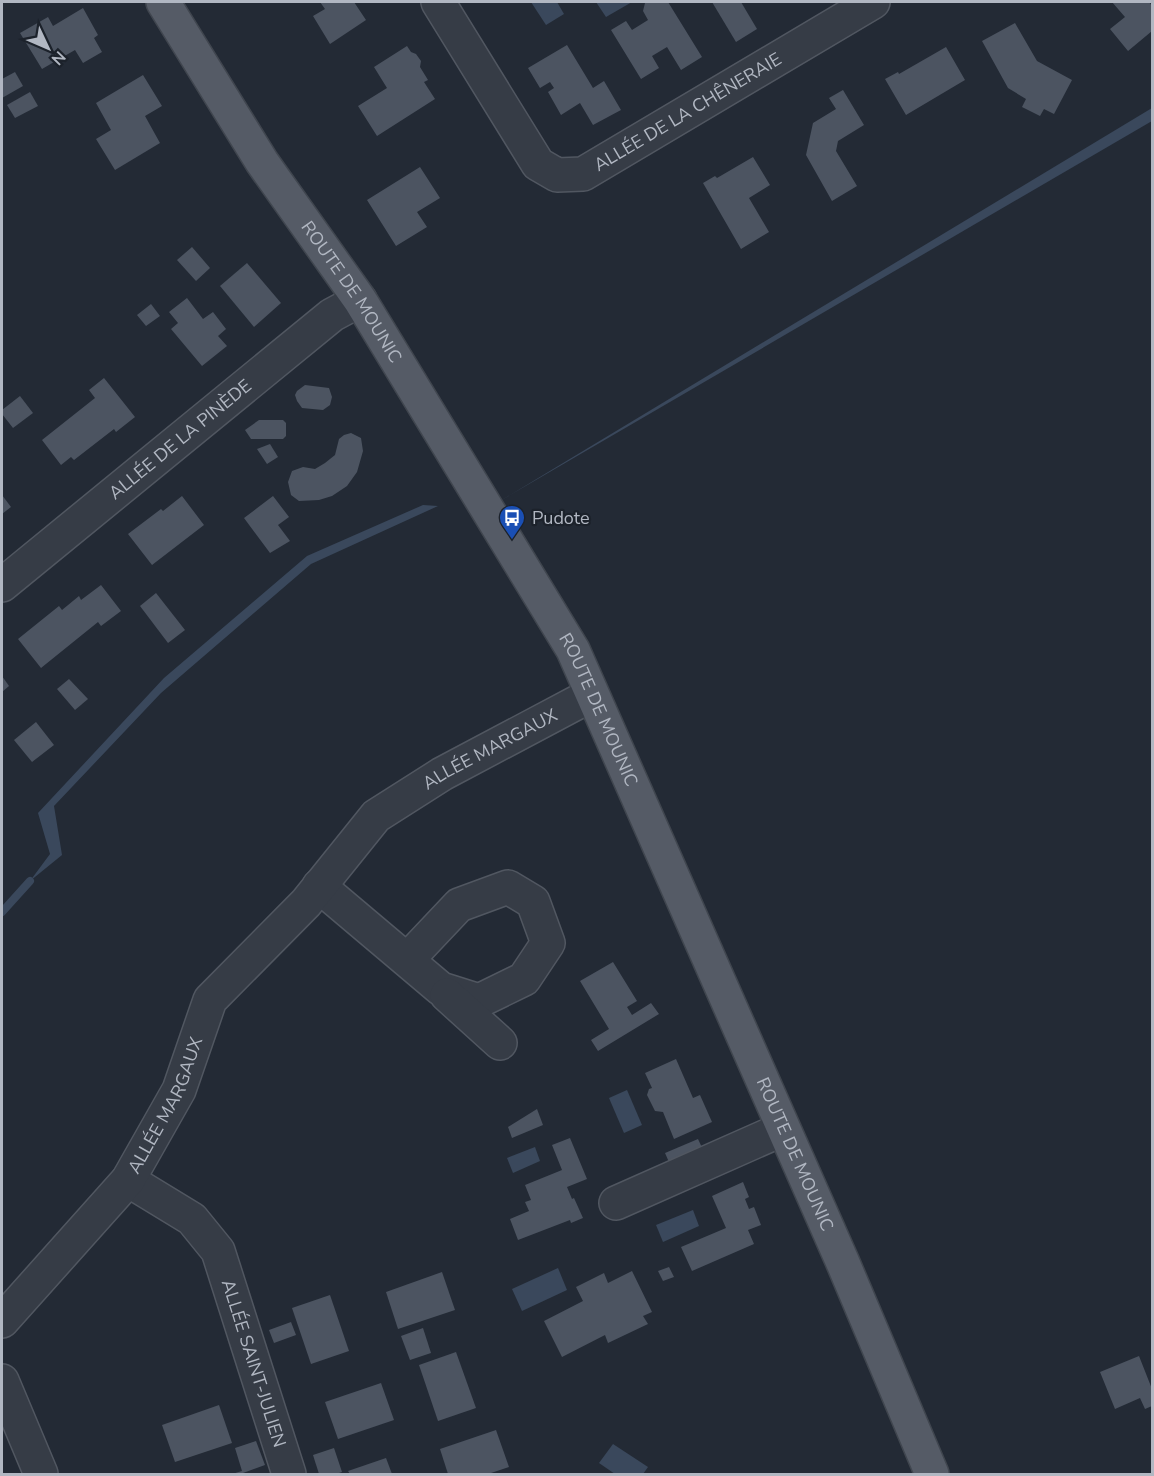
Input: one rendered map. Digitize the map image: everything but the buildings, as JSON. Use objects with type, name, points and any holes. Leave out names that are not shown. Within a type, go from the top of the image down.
[{"type":"main road","name":"ROUTE DE MOUNIC","points":[[163,2],[262,162],[360,300],[573,650],[843,1263],[932,1474]]},
{"type":"street","name":"ALLÉE DE LA CHÊNERAIE","points":[[438,2],[538,164],[557,175],[584,174],[873,2]]},
{"type":"street","name":"ALLÉE DE LA PINÈDE","points":[[2,585],[332,315],[360,300]]},
{"type":"street","name":"ALLÉE MARGAUX","points":[[2,1322],[128,1180],[179,1090],[210,1000],[306,903],[376,816],[442,774],[591,695]]},
{"type":"street","points":[[319,886],[441,989],[500,1043]]},
{"type":"street","points":[[407,960],[459,905],[508,887],[533,902],[548,943],[524,979],[479,1001],[441,989]]},
{"type":"street","points":[[616,1203],[783,1129]]},
{"type":"street","name":"ALLÉE SAINT-JULIEN","points":[[128,1180],[192,1219],[218,1251],[289,1474]]},
{"type":"street","points":[[2,1381],[40,1474]]},
{"type":"water","points":[[531,2],[557,2],[564,14],[546,25]]},
{"type":"water","points":[[596,2],[632,2],[606,17]]},
{"type":"water","points":[[1152,108],[1152,121],[500,501]]},
{"type":"water","points":[[423,505],[438,506],[311,564],[161,693],[54,806],[62,855],[30,881],[50,854],[38,813],[164,678],[307,556]]},
{"type":"water","points":[[627,1090],[642,1125],[624,1133],[609,1098]]},
{"type":"water","points":[[535,1147],[540,1161],[513,1173],[507,1158]]},
{"type":"water","points":[[693,1210],[699,1226],[663,1242],[656,1225]]},
{"type":"water","points":[[558,1268],[567,1290],[522,1311],[512,1289]]},
{"type":"water","points":[[613,1444],[648,1467],[643,1474],[615,1474],[599,1463]]},
{"type":"waterway","points":[[2,912],[30,881]]},
{"type":"place","name":"Pudote","points":[[512,541]]}]
